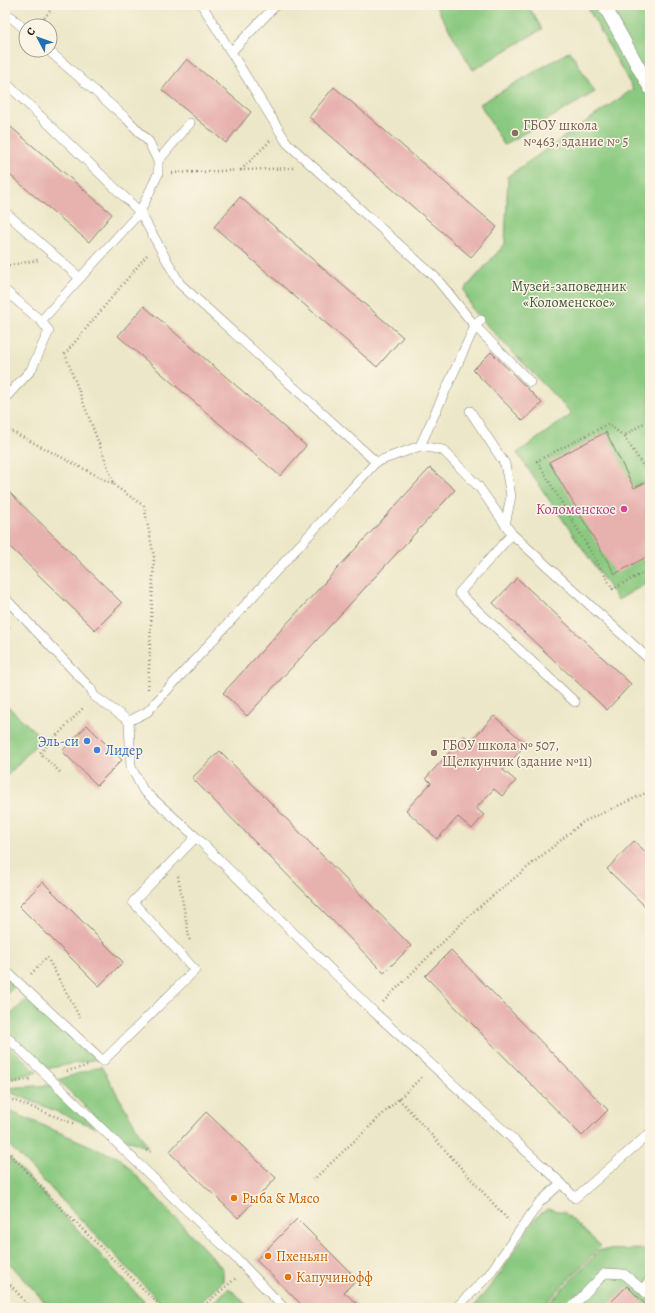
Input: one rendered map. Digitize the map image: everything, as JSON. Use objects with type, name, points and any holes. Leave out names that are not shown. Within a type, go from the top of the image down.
[{"type":"street","points":[[604,5],[650,88]]},
{"type":"lane","points":[[202,5],[287,143],[436,278],[530,382]]},
{"type":"lane","points":[[231,52],[276,5]]},
{"type":"lane","points":[[5,12],[18,23]]},
{"type":"lane","points":[[40,322],[140,212],[158,174],[158,161],[150,142],[57,58]]},
{"type":"lane","points":[[5,82],[140,212],[180,284],[376,462]]},
{"type":"lane","points":[[158,161],[190,123]]},
{"type":"lane","points":[[5,212],[80,278]]},
{"type":"lane","points":[[5,292],[7,292],[50,331],[30,370],[7,396]]},
{"type":"lane","points":[[420,446],[478,323]]},
{"type":"lane","points":[[470,411],[505,464],[511,496],[505,525]]},
{"type":"lane","points":[[129,721],[147,712],[376,462],[420,446],[444,450],[480,488],[512,534],[650,660]]},
{"type":"lane","points":[[512,534],[459,593],[575,702]]},
{"type":"lane","points":[[5,598],[91,689],[94,696],[129,721]]},
{"type":"lane","points":[[129,721],[131,767],[143,790],[196,837],[374,1012],[561,1183],[575,1198],[650,1133]]},
{"type":"lane","points":[[5,970],[103,1061],[195,970],[133,902],[196,837]]},
{"type":"lane","points":[[5,1035],[188,1211],[284,1308]]},
{"type":"lane","points":[[456,1308],[488,1276],[539,1203],[561,1183]]},
{"type":"lane","points":[[570,1308],[605,1273],[624,1274],[650,1297]]},
{"type":"lane","points":[[642,1289],[650,1281]]},
{"type":"path","points":[[44,18],[55,5]]},
{"type":"path","points":[[241,170],[280,131]]},
{"type":"path","points":[[158,174],[314,167]]},
{"type":"path","points":[[115,486],[65,354],[158,243]]},
{"type":"path","points":[[5,266],[42,260],[53,254]]},
{"type":"path","points":[[624,436],[650,419]]},
{"type":"path","points":[[650,466],[645,469],[624,436],[608,424],[537,461],[613,589],[650,569]]},
{"type":"path","points":[[5,428],[115,486],[144,506],[154,557],[147,712]]},
{"type":"path","points":[[60,772],[40,753],[94,696]]},
{"type":"path","points":[[374,1012],[473,912],[583,822],[650,791]]},
{"type":"path","points":[[174,859],[195,970]]},
{"type":"path","points":[[21,984],[47,957],[80,1019]]},
{"type":"path","points":[[313,1180],[433,1066]]},
{"type":"path","points":[[399,1099],[519,1232]]},
{"type":"path","points":[[5,1148],[64,1211],[162,1308]]},
{"type":"path","points":[[202,1308],[246,1269]]},
{"type":"path","points":[[5,1279],[31,1308]]},
{"type":"green space","points":[[435,5],[528,5],[542,29],[473,70]]},
{"type":"green space","name":"Музей-заповедник «Коломенское»","points":[[586,5],[650,5],[650,581],[618,600],[517,453],[572,414],[473,311],[464,290],[505,244],[508,176],[633,89]]},
{"type":"green space","points":[[570,51],[595,92],[504,145],[480,104]]},
{"type":"green space","points":[[5,704],[42,738],[5,778]]},
{"type":"green space","points":[[5,975],[16,985],[5,996]]},
{"type":"green space","points":[[29,997],[97,1059],[46,1069],[5,1028],[5,1020]]},
{"type":"green space","points":[[6,1043],[37,1072],[5,1080]]},
{"type":"green space","points":[[101,1066],[148,1148],[113,1134],[58,1080]]},
{"type":"green space","points":[[52,1085],[96,1128],[5,1090],[5,1088]]},
{"type":"green space","points":[[5,1109],[121,1159],[223,1269],[223,1281],[195,1308],[166,1308],[5,1141]]},
{"type":"green space","points":[[5,1153],[150,1308],[50,1308],[5,1258]]},
{"type":"green space","points":[[547,1209],[564,1212],[601,1246],[541,1308],[473,1308],[502,1271],[534,1219]]},
{"type":"green space","points":[[650,1249],[650,1308],[544,1308],[600,1250]]},
{"type":"green space","points":[[229,1288],[250,1308],[207,1308]]},
{"type":"building","points":[[187,59],[251,112],[226,143],[162,90]]},
{"type":"building","points":[[334,87],[497,227],[471,257],[309,117]]},
{"type":"building","points":[[5,122],[112,214],[89,242],[5,171]]},
{"type":"building","points":[[240,197],[403,337],[377,367],[214,227]]},
{"type":"building","points":[[144,306],[306,446],[280,476],[118,336]]},
{"type":"building","points":[[491,352],[542,403],[523,421],[473,370]]},
{"type":"building","points":[[606,432],[634,488],[650,480],[650,555],[615,574],[549,462]]},
{"type":"building","points":[[430,468],[455,490],[247,716],[223,693]]},
{"type":"building","points":[[5,488],[122,603],[95,630],[5,542]]},
{"type":"building","points":[[517,578],[631,684],[607,710],[493,603]]},
{"type":"building","points":[[494,716],[526,744],[503,770],[516,781],[502,796],[494,789],[476,808],[484,815],[472,829],[458,817],[437,839],[406,810],[431,783],[426,778],[464,736],[471,741]]},
{"type":"building","points":[[87,725],[122,760],[97,785],[62,751]]},
{"type":"building","points":[[220,751],[411,946],[384,973],[192,778]]},
{"type":"building","points":[[634,841],[650,856],[650,911],[607,869]]},
{"type":"building","points":[[43,882],[123,962],[99,986],[19,906]]},
{"type":"building","points":[[451,950],[608,1110],[582,1136],[425,976]]},
{"type":"building","points":[[206,1112],[276,1178],[238,1218],[169,1152]]},
{"type":"building","points":[[297,1219],[357,1279],[344,1292],[361,1308],[305,1308],[256,1260]]},
{"type":"building","points":[[627,1286],[649,1308],[605,1308]]},
{"type":"place","name":"ГБОУ школа №463, здание № 5","points":[[515,133]]},
{"type":"place","name":"Коломенское","points":[[624,509]]},
{"type":"place","name":"Эль-си","points":[[87,741]]},
{"type":"place","name":"Лидер","points":[[97,750]]},
{"type":"place","name":"ГБОУ школа № 507, Щелкунчик (здание №11)","points":[[434,753]]},
{"type":"place","name":"Рыба & Мясо","points":[[234,1198]]},
{"type":"place","name":"Пхеньян","points":[[268,1256]]},
{"type":"place","name":"Капучинофф","points":[[288,1277]]}]
